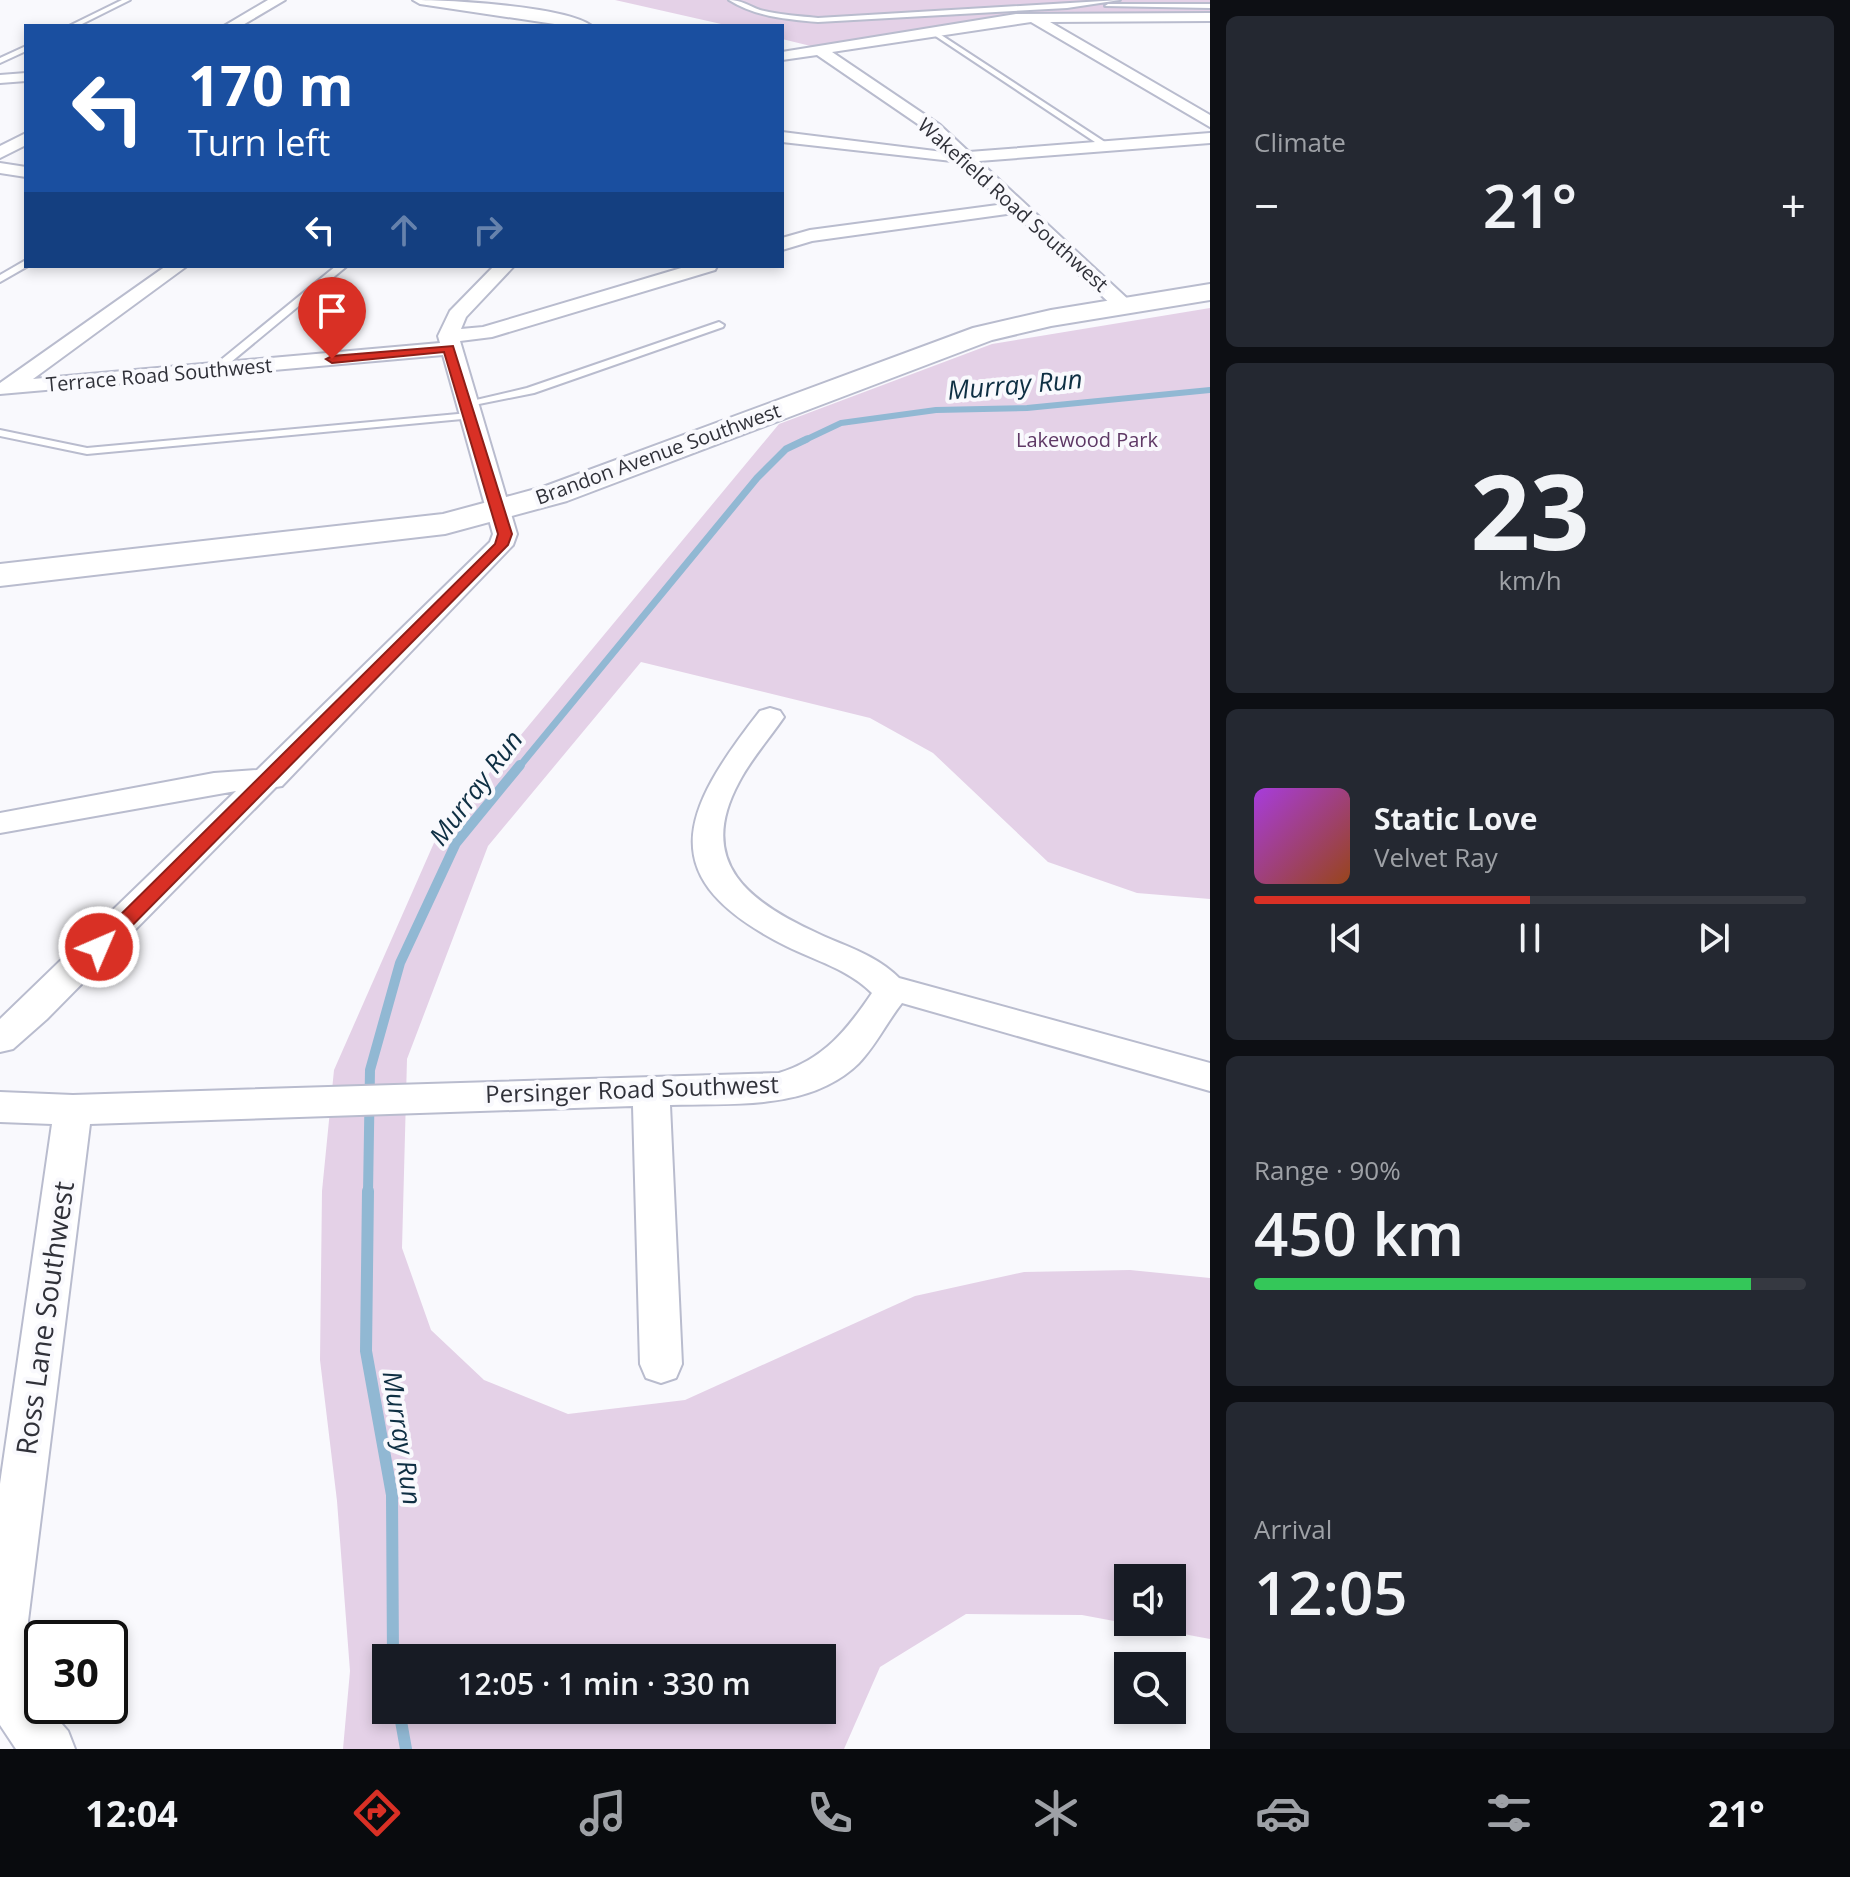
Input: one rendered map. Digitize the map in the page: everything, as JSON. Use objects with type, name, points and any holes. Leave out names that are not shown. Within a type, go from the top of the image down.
[{"type":"main road","name":"Brandon Avenue Southwest","points":[[0,575],[403,530],[498,511],[555,494],[983,334],[1210,292]]},
{"type":"street","points":[[235,24],[278,0]]},
{"type":"street","points":[[420,0],[545,16],[577,24]]},
{"type":"street","points":[[784,56],[1032,17],[1210,17]]},
{"type":"street","points":[[1032,17],[1210,122]]},
{"type":"street","name":"Wakefield Road Southwest","points":[[822,52],[934,128],[1124,306]]},
{"type":"street","points":[[0,79],[24,77]]},
{"type":"street","points":[[784,137],[966,157],[1210,138]]},
{"type":"street","points":[[0,153],[24,139]]},
{"type":"street","points":[[0,168],[24,172]]},
{"type":"street","points":[[784,243],[810,236],[1019,207]]},
{"type":"street","points":[[6,388],[175,268]]},
{"type":"street","points":[[0,1039],[35,1010],[271,779],[501,545],[505,534],[448,342],[457,315],[503,268]]},
{"type":"street","name":"Terrace Road Southwest","points":[[6,388],[215,370],[448,342],[701,268]]},
{"type":"street","points":[[770,717],[737,757],[713,801],[704,835],[710,868],[729,895],[762,920],[799,939],[852,959],[874,973],[891,991],[913,991],[1172,1069],[1210,1077]]},
{"type":"street","points":[[0,823],[214,783],[271,779]]},
{"type":"street","name":"Persinger Road Southwest","points":[[0,1107],[73,1110],[779,1087],[809,1079],[839,1063],[853,1048],[891,991]]},
{"type":"street","points":[[651,1090],[661,1364]]},
{"type":"street","name":"Ross Lane Southwest","points":[[50,1749],[19,1716],[3,1671],[4,1621],[73,1110]]},
{"type":"lane","points":[[76,24],[127,0]]},
{"type":"lane","points":[[732,0],[764,12],[831,19],[1117,0]]},
{"type":"lane","points":[[1062,6],[1210,6]]},
{"type":"lane","points":[[933,32],[1110,148]]},
{"type":"lane","points":[[0,61],[24,49]]},
{"type":"lane","points":[[0,279],[24,264]]},
{"type":"lane","points":[[215,370],[340,268]]},
{"type":"lane","points":[[0,433],[87,451],[467,410],[719,325]]},
{"type":"green space","points":[[615,0],[1210,0],[1210,14],[1026,14],[819,48],[784,39],[784,24],[721,24]]},
{"type":"green space","name":"Lakewood Park","points":[[1210,308],[1210,899],[1137,893],[1048,862],[933,753],[870,718],[641,662],[488,846],[407,1059],[402,1248],[431,1330],[484,1380],[568,1414],[685,1400],[915,1296],[1024,1272],[1130,1270],[1210,1278],[1210,1639],[1186,1634],[1186,1564],[1114,1564],[1114,1621],[1082,1615],[966,1614],[880,1667],[844,1749],[343,1749],[350,1671],[337,1501],[320,1360],[322,1191],[334,1070],[437,836],[779,424],[992,344]]},
{"type":"waterway","name":"Murray Run","points":[[803,441],[841,423],[936,410],[1027,408],[1210,390]]},
{"type":"waterway","name":"Murray Run","points":[[519,767],[757,478],[786,449],[807,439]]},
{"type":"waterway","name":"Murray Run","points":[[368,1193],[370,1070],[400,963],[456,843],[520,765]]},
{"type":"waterway","name":"Murray Run","points":[[368,1191],[366,1351],[392,1495],[393,1644]]},
{"type":"waterway","name":"Murray Run","points":[[402,1724],[406,1749]]},
{"type":"route","points":[[99,947],[316,734],[501,545],[505,534],[448,348],[332,359]]}]
